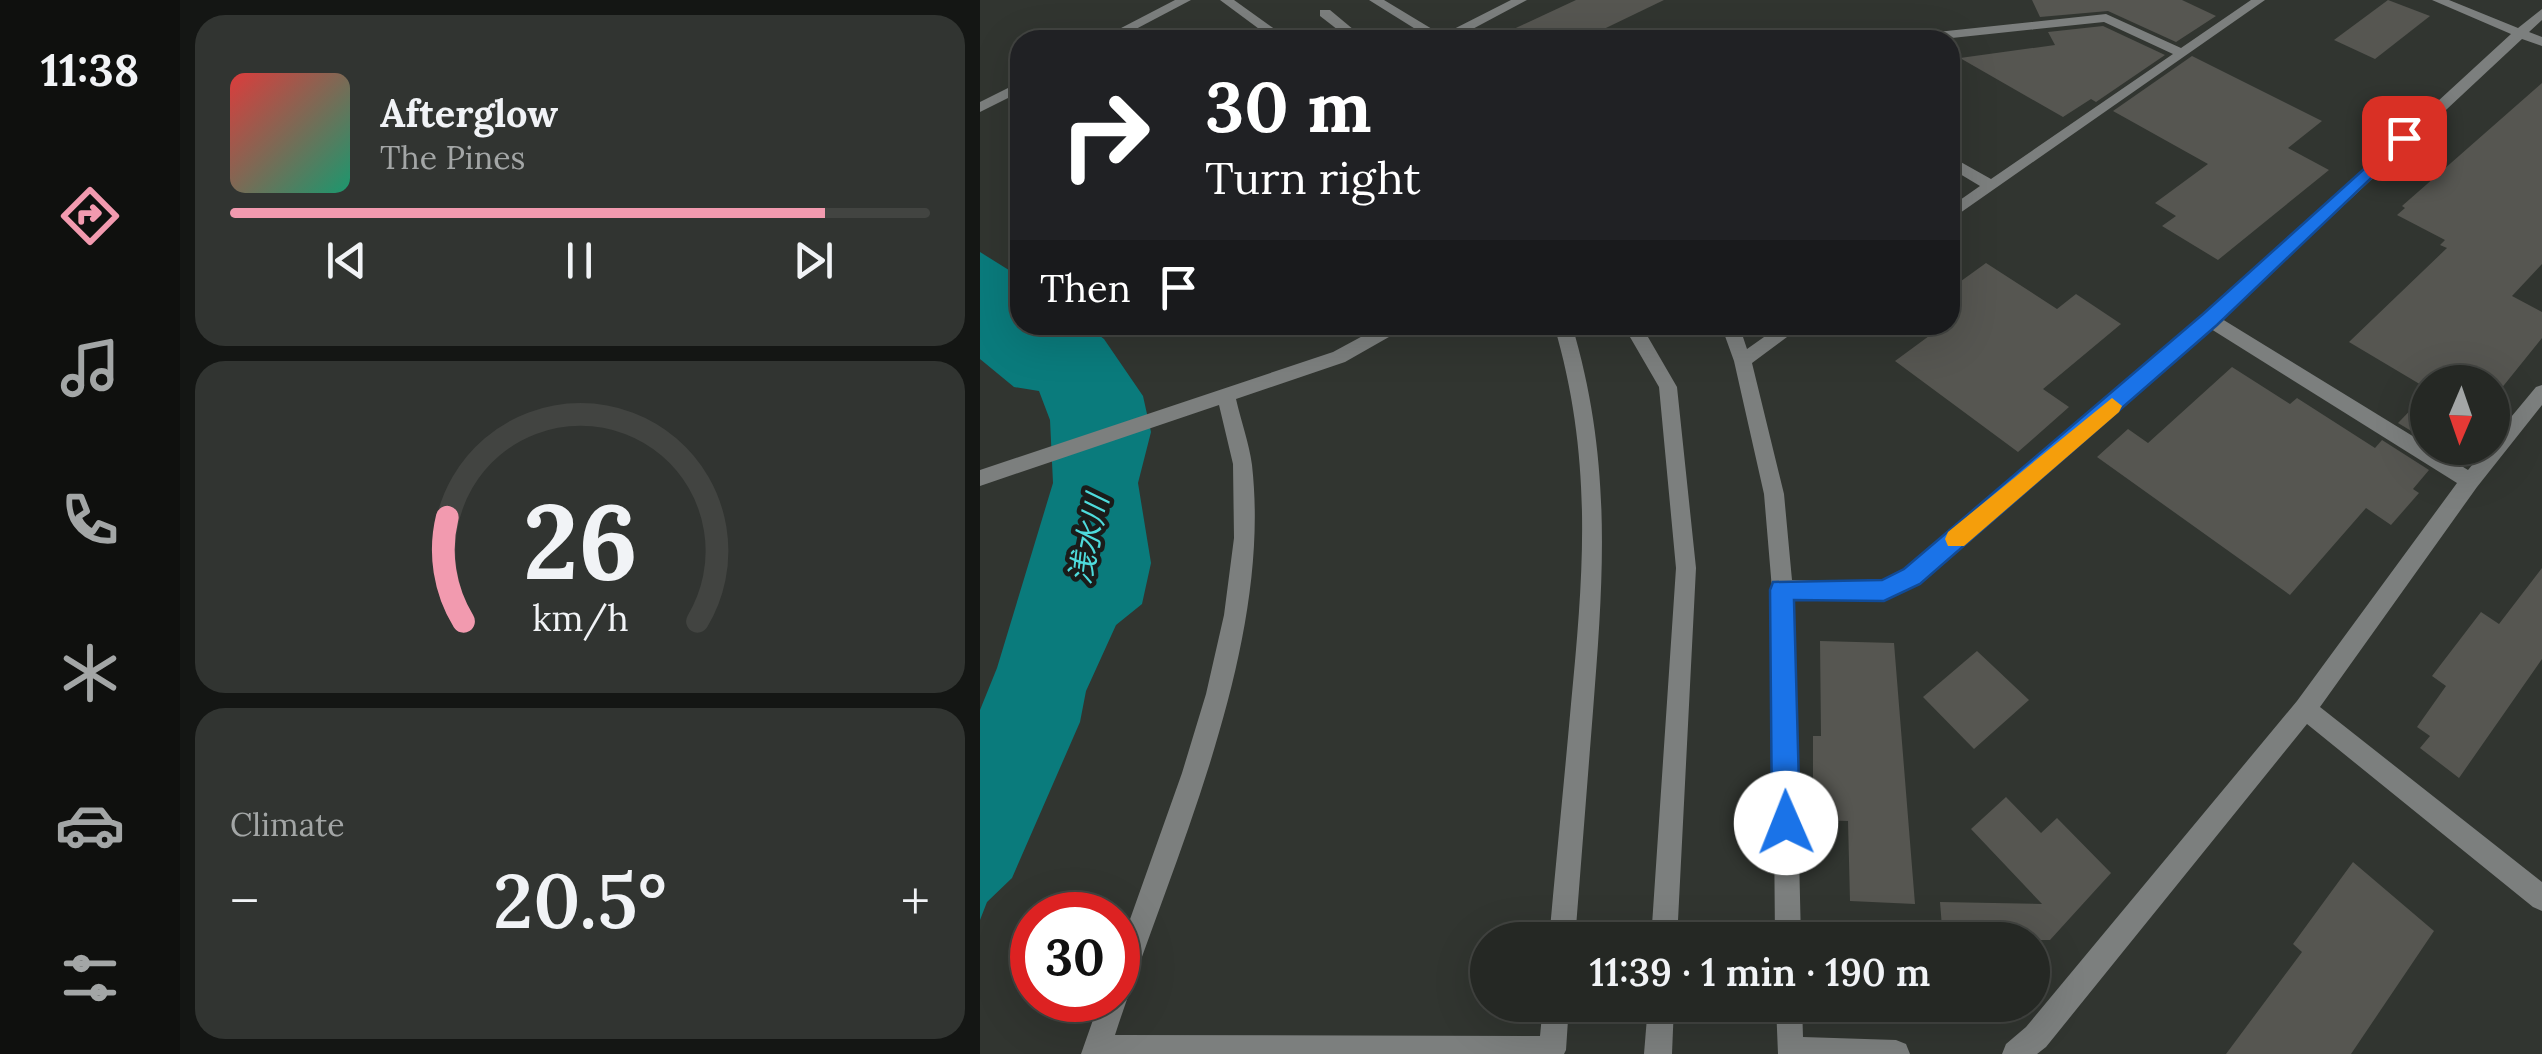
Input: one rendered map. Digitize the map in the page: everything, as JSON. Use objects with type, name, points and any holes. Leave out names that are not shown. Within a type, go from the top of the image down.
[{"type":"street","points":[[1125,30],[1186,0]]},
{"type":"street","points":[[1226,0],[1269,30]]},
{"type":"street","points":[[1374,0],[1425,30]]},
{"type":"street","points":[[1462,30],[1522,0]]},
{"type":"street","points":[[1960,208],[2259,0]]},
{"type":"street","points":[[2438,0],[2542,42]]},
{"type":"street","points":[[1326,13],[1346,30]]},
{"type":"street","points":[[1782,590],[1884,590],[1912,576],[2210,320],[2542,13]]},
{"type":"street","points":[[1960,33],[2106,18],[2182,54]]},
{"type":"street","points":[[980,108],[1010,92]]},
{"type":"street","points":[[1960,167],[1991,186]]},
{"type":"street","points":[[2210,320],[2470,480]]},
{"type":"street","points":[[980,478],[1339,357],[1379,335]]},
{"type":"street","points":[[1564,922],[1597,533],[1592,452],[1580,374],[1566,335]]},
{"type":"street","points":[[1638,335],[1668,387],[1686,568],[1665,922]]},
{"type":"street","points":[[1734,335],[1774,494],[1782,590],[1788,922]]},
{"type":"street","points":[[1743,361],[1780,335]]},
{"type":"street","points":[[2016,1054],[2036,1037],[2305,709],[2470,480],[2542,392]]},
{"type":"street","points":[[1140,924],[1211,716],[1232,629],[1244,544],[1245,489],[1237,425],[1226,395]]},
{"type":"street","points":[[2305,709],[2542,898]]},
{"type":"street","points":[[1106,1022],[1096,1052],[1552,1050],[1554,1022]]},
{"type":"street","points":[[1658,1054],[1659,1022]]},
{"type":"street","points":[[1789,1022],[1790,1050],[1896,1054]]},
{"type":"water","name":"浅水川","points":[[980,252],[1010,271],[1010,335],[1099,335],[1104,339],[1143,396],[1151,432],[1138,483],[1151,563],[1142,604],[1116,625],[1086,691],[1080,722],[1012,878],[987,902],[980,920],[980,710],[997,668],[1053,483],[1050,420],[1039,391],[1014,387],[980,359]]},
{"type":"building","points":[[1576,0],[1664,0],[1602,30],[1512,30]]},
{"type":"building","points":[[2032,0],[2182,0],[2216,16],[2176,42],[2108,11],[2040,17]]},
{"type":"building","points":[[2388,0],[2430,16],[2375,59],[2334,40]]},
{"type":"building","points":[[2103,26],[2165,55],[2096,102],[2091,99],[2063,117],[1960,58],[2055,45],[2048,32]]},
{"type":"building","points":[[2192,56],[2322,121],[2288,148],[2329,170],[2218,260],[2162,226],[2176,216],[2155,203],[2208,164],[2113,111]]},
{"type":"building","points":[[2542,83],[2542,264],[2512,296],[2542,312],[2542,338],[2510,378],[2510,365],[2410,365],[2410,378],[2349,342],[2447,248],[2440,245],[2445,240],[2397,215],[2405,208],[2402,206]]},
{"type":"building","points":[[1986,263],[2057,309],[2076,294],[2121,324],[2043,389],[2069,407],[2018,452],[1895,361],[1930,335],[1960,335],[1960,282]]},
{"type":"building","points":[[2232,367],[2290,404],[2297,398],[2375,448],[2382,440],[2410,458],[2410,465],[2429,470],[2413,489],[2419,493],[2391,525],[2366,508],[2290,595],[2097,457],[2128,429],[2148,443]]},
{"type":"building","points":[[2410,411],[2410,430],[2398,423]]},
{"type":"building","points":[[2542,568],[2542,659],[2459,778],[2420,748],[2430,736],[2417,727],[2446,686],[2432,676],[2481,612],[2499,624]]},
{"type":"building","points":[[1820,641],[1894,643],[1915,904],[1850,901],[1848,821],[1813,820],[1813,736],[1821,736]]},
{"type":"building","points":[[1977,651],[2029,700],[1974,749],[1923,697]]},
{"type":"building","points":[[2006,797],[2041,833],[2057,818],[2111,873],[2050,940],[2050,922],[1942,922],[1940,902],[2042,904],[1971,829]]},
{"type":"building","points":[[2353,862],[2434,931],[2351,1054],[2226,1054],[2302,952],[2293,944]]},
{"type":"slow traffic","points":[[1956,539],[2112,406]]},
{"type":"route","points":[[1786,823],[1782,590],[1884,590],[1912,576],[2210,320],[2404,138]]}]
